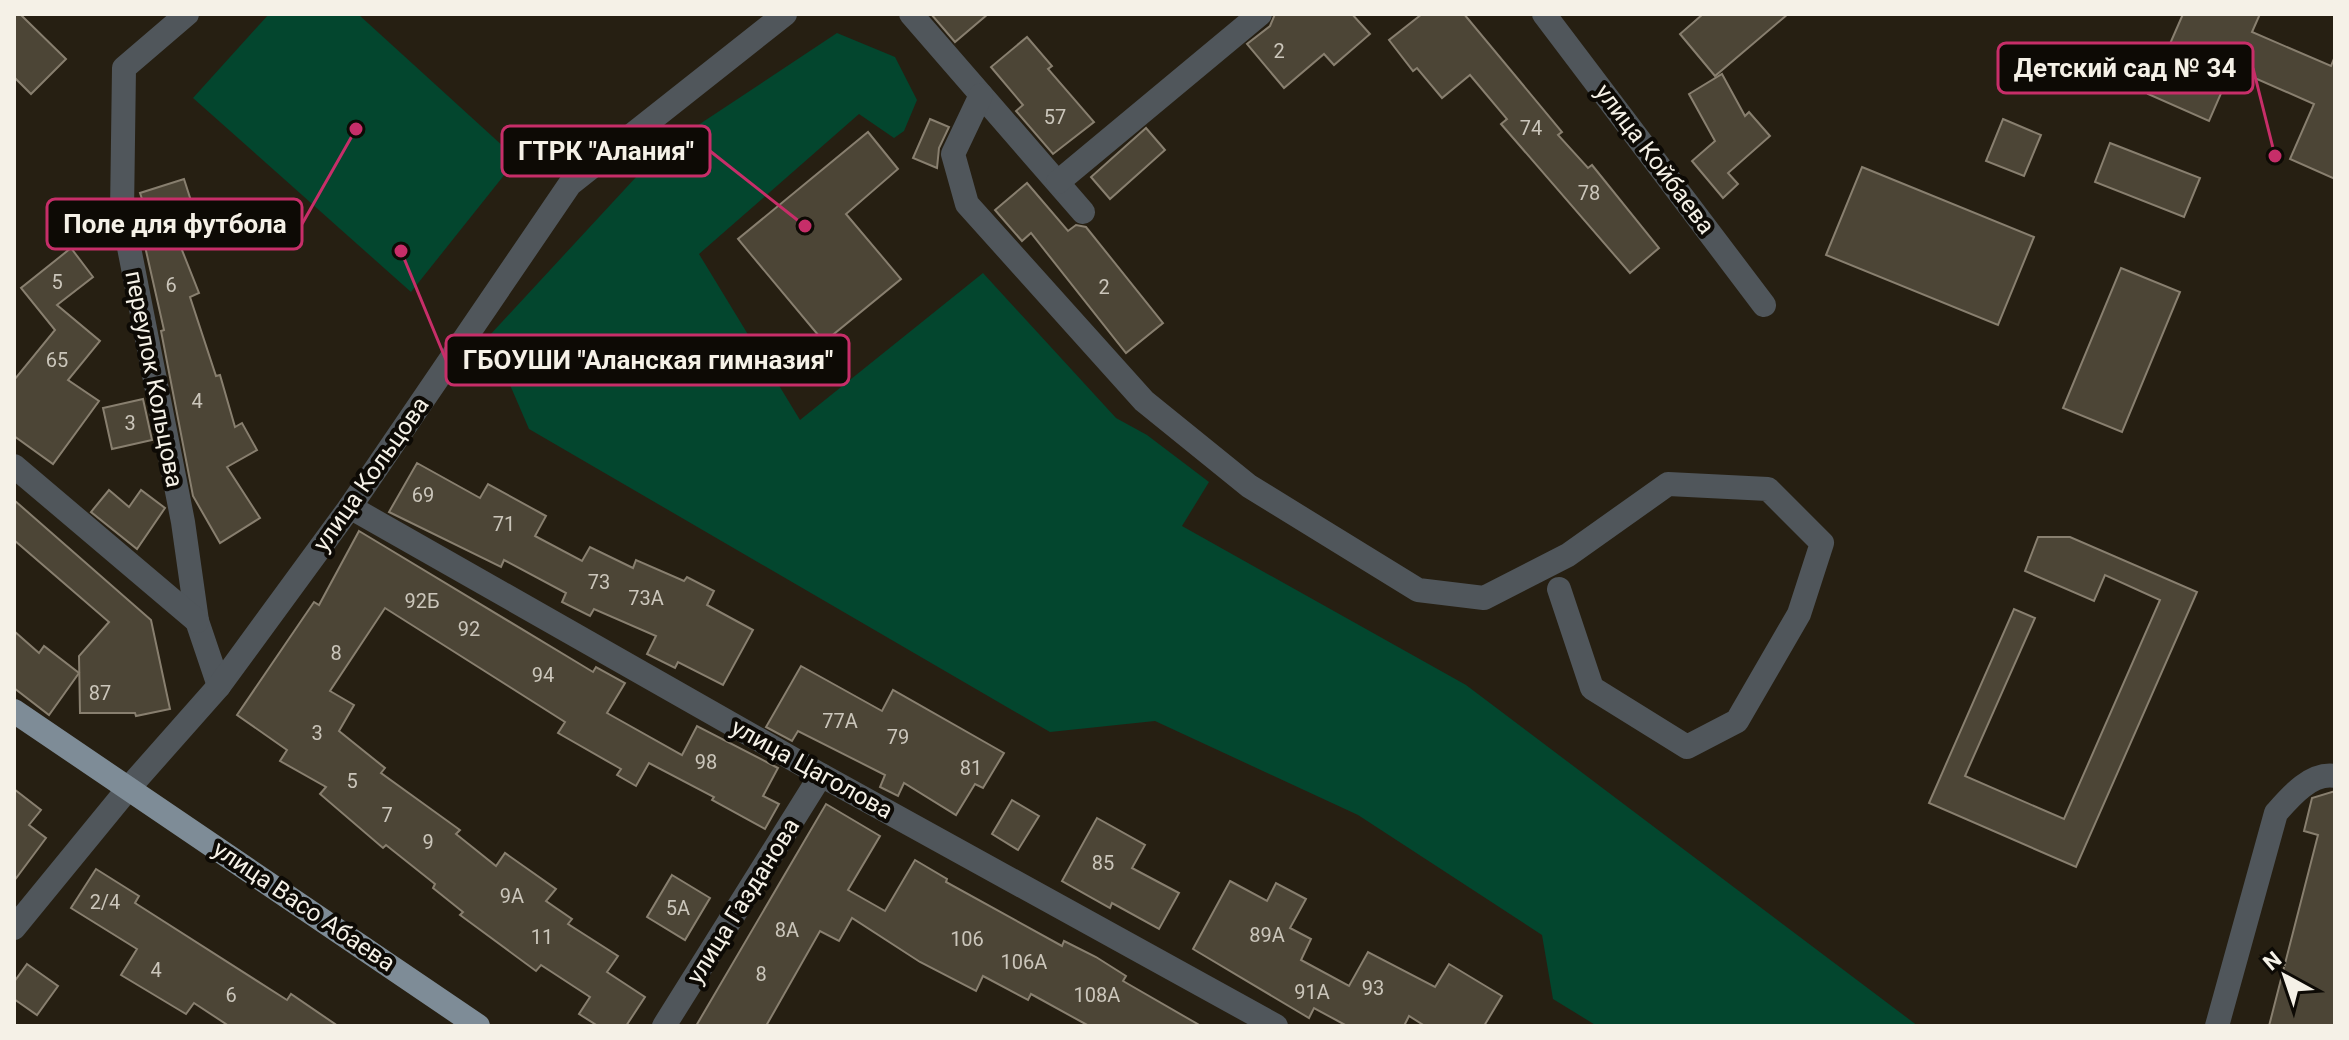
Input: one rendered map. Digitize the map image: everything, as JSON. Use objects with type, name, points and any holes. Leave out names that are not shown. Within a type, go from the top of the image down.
[{"type":"main road","name":"улица Васо Абаева","points":[[14,711],[127,790],[240,861],[478,1026]]},
{"type":"street","name":"переулок Кольцова","points":[[187,14],[124,68],[122,212],[183,522],[197,621],[219,686]]},
{"type":"street","name":"улица Кольцова","points":[[14,928],[127,790],[219,686],[350,507],[570,184],[785,14]]},
{"type":"street","points":[[911,14],[1083,212]]},
{"type":"street","points":[[1058,182],[1260,14]]},
{"type":"street","name":"улица Койбаева","points":[[1544,14],[1764,305]]},
{"type":"street","points":[[981,95],[953,154],[967,204],[1144,401],[1249,486],[1418,590],[1484,598],[1568,555],[1668,484],[1768,489],[1822,543],[1799,614],[1737,721],[1687,747],[1592,688],[1559,589]]},
{"type":"street","points":[[14,466],[197,621]]},
{"type":"street","name":"улица Цаголова","points":[[350,507],[821,775],[1276,1026]]},
{"type":"street","name":"улица Газданова","points":[[664,1026],[821,775]]},
{"type":"street","points":[[2217,1026],[2276,813],[2299,788],[2327,775],[2335,776]]},
{"type":"green space","points":[[269,14],[358,14],[517,159],[411,292],[193,98]]},
{"type":"green space","points":[[837,33],[895,57],[917,100],[904,131],[894,138],[859,114],[699,254],[800,420],[983,273],[1116,418],[1147,435],[1209,482],[1182,526],[1466,685],[1918,1026],[1597,1026],[1553,999],[1542,935],[1358,815],[1155,721],[1050,732],[529,429],[489,336],[662,149]]},
{"type":"building","points":[[14,14],[20,14],[66,59],[31,94],[14,77]]},
{"type":"building","points":[[931,14],[988,14],[955,42]]},
{"type":"building","points":[[1275,14],[1352,14],[1370,34],[1334,65],[1324,54],[1284,88],[1247,44],[1270,26]]},
{"type":"building","points":[[1422,14],[1464,14],[1562,132],[1558,135],[1588,168],[1592,165],[1659,248],[1630,273],[1501,124],[1507,119],[1470,75],[1442,98],[1417,68],[1413,71],[1389,40]]},
{"type":"building","points":[[1703,14],[1788,14],[1715,76],[1680,34]]},
{"type":"building","points":[[2183,14],[2260,14],[2252,32],[2331,66],[2335,56],[2335,179],[2290,159],[2314,104],[2232,68],[2209,121],[2148,94]]},
{"type":"building","points":[[1027,37],[1052,66],[1048,69],[1094,122],[1053,154],[1016,111],[1023,105],[991,67]]},
{"type":"building","points":[[1722,74],[1745,116],[1749,112],[1770,136],[1728,173],[1738,184],[1723,198],[1692,161],[1715,141],[1689,94]]},
{"type":"building","points":[[930,119],[949,127],[939,148],[937,168],[913,158]]},
{"type":"building","points":[[2003,119],[2041,135],[2024,176],[1986,161]]},
{"type":"building","points":[[1146,128],[1165,150],[1110,199],[1091,177]]},
{"type":"building","points":[[868,132],[898,169],[846,214],[901,279],[824,342],[738,239]]},
{"type":"building","points":[[2110,143],[2200,178],[2184,217],[2095,182]]},
{"type":"building","points":[[1862,167],[2034,237],[1998,325],[1826,255]]},
{"type":"building","points":[[184,179],[201,232],[178,240],[199,293],[190,297],[216,376],[220,375],[235,427],[242,423],[257,450],[227,467],[260,518],[220,543],[193,496],[161,331],[164,330],[137,211],[144,205],[140,193]]},
{"type":"building","points":[[1027,183],[1068,231],[1076,225],[1086,227],[1163,323],[1126,353],[1031,233],[1022,241],[995,210]]},
{"type":"building","points":[[71,248],[93,277],[57,305],[100,341],[68,380],[99,401],[53,464],[14,436],[14,380],[55,330],[21,288]]},
{"type":"building","points":[[2121,268],[2180,292],[2122,432],[2063,408]]},
{"type":"building","points":[[143,399],[152,440],[112,449],[103,408]]},
{"type":"building","points":[[417,463],[480,498],[488,484],[546,516],[535,536],[582,561],[590,547],[633,568],[636,560],[684,581],[687,577],[714,591],[707,605],[753,630],[723,685],[678,662],[675,668],[647,654],[656,636],[594,609],[590,616],[562,602],[566,593],[504,560],[501,567],[389,512]]},
{"type":"building","points":[[109,490],[129,507],[141,490],[165,508],[137,549],[91,512]]},
{"type":"building","points":[[14,500],[151,620],[170,709],[136,716],[135,713],[80,713],[79,656],[109,622],[14,540]]},
{"type":"building","points":[[359,531],[593,672],[596,667],[625,683],[607,713],[682,755],[697,726],[778,768],[763,796],[779,804],[765,829],[712,800],[714,797],[649,763],[636,786],[617,775],[621,769],[558,733],[565,722],[385,608],[330,691],[354,705],[339,731],[385,768],[381,773],[460,830],[456,834],[496,866],[505,853],[556,889],[546,901],[572,919],[568,924],[618,956],[607,972],[645,997],[626,1026],[598,1026],[579,1014],[590,997],[541,965],[536,971],[460,915],[463,912],[433,888],[435,884],[386,845],[383,848],[320,794],[326,787],[280,761],[287,750],[237,715],[314,602],[319,605]]},
{"type":"building","points":[[2038,537],[2070,537],[2197,592],[2076,867],[1929,803],[2014,609],[2035,618],[1965,776],[2064,819],[2160,600],[2105,575],[2094,601],[2025,571]]},
{"type":"building","points":[[14,631],[39,653],[44,646],[79,673],[49,715],[14,688]]},
{"type":"building","points":[[801,666],[882,711],[893,690],[1004,753],[983,788],[975,784],[956,815],[904,783],[898,796],[880,787],[885,775],[798,731],[792,741],[766,727]]},
{"type":"building","points":[[14,789],[41,810],[29,825],[46,838],[14,881]]},
{"type":"building","points":[[2335,791],[2335,1026],[2269,1026],[2318,835],[2304,831],[2312,798]]},
{"type":"building","points":[[1012,800],[1039,816],[1018,850],[992,834]]},
{"type":"building","points":[[826,804],[880,836],[848,890],[885,911],[915,860],[947,879],[946,882],[1062,946],[1064,941],[1096,957],[1126,976],[1123,981],[1201,1026],[1089,1026],[1031,994],[1028,1000],[983,976],[976,991],[920,962],[852,918],[839,941],[820,931],[766,1026],[696,1026]]},
{"type":"building","points":[[1097,818],[1145,845],[1132,868],[1179,893],[1159,929],[1112,903],[1110,908],[1062,881]]},
{"type":"building","points":[[96,869],[139,896],[135,903],[287,1000],[291,994],[338,1026],[229,1026],[194,1003],[186,1014],[121,975],[137,949],[71,908]]},
{"type":"building","points":[[672,875],[710,898],[685,940],[647,917]]},
{"type":"building","points":[[1230,881],[1267,901],[1276,883],[1306,899],[1290,928],[1311,939],[1301,960],[1349,986],[1368,952],[1435,987],[1449,964],[1502,996],[1484,1026],[1425,1026],[1409,1016],[1404,1026],[1347,1026],[1314,1008],[1309,1018],[1193,949]]},
{"type":"building","points":[[27,964],[58,986],[37,1015],[14,999],[14,982]]},
{"type":"place","name":"Поле для футбола","points":[[356,129]]},
{"type":"place","name":"Детский сад № 34","points":[[2275,156]]},
{"type":"place","name":"ГТРК \"Алания\"","points":[[805,226]]},
{"type":"place","name":"ГБОУШИ \"Аланская гимназия\"","points":[[401,251]]}]
